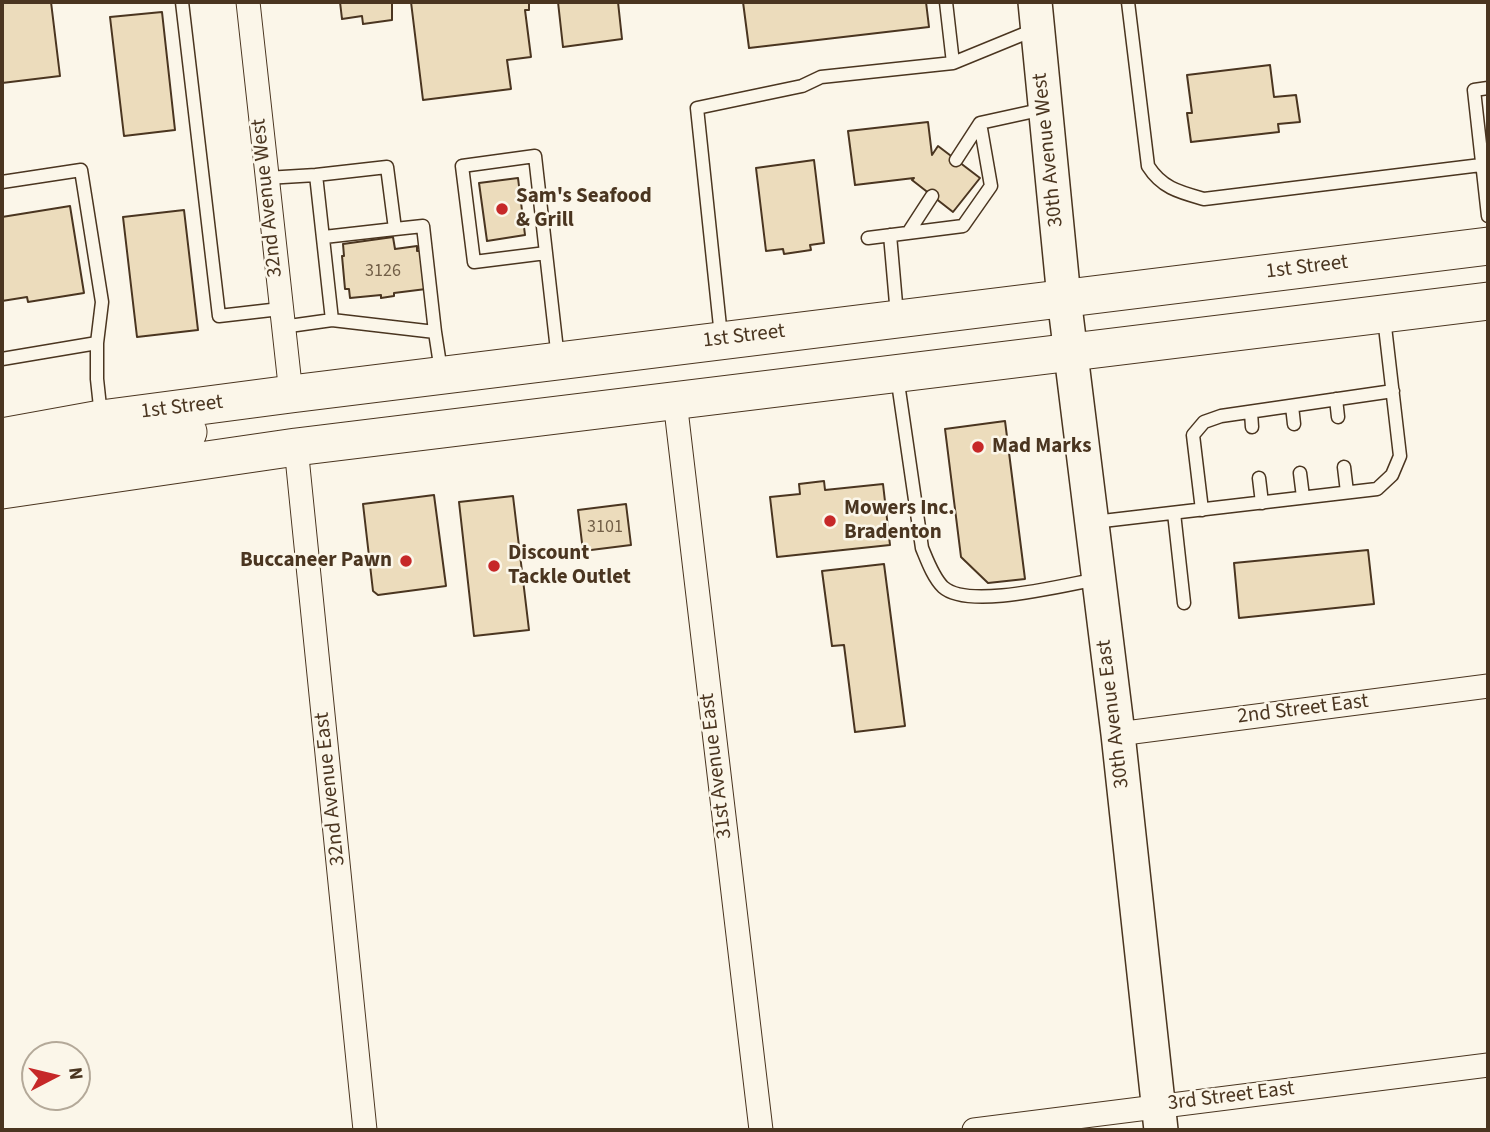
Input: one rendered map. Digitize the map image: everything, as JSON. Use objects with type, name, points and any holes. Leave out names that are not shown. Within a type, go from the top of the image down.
[{"type":"main road","name":"1st Street","points":[[2,437],[101,419],[287,394],[1488,246]]},
{"type":"main road","points":[[2,490],[296,447],[1479,299]]},
{"type":"main road","points":[[2,463],[207,429],[287,394]]},
{"type":"street","name":"32nd Avenue West","points":[[248,2],[287,394]]},
{"type":"street","name":"30th Avenue West","points":[[1036,15],[1064,299]]},
{"type":"street","name":"30th Avenue East","points":[[1064,299],[1118,734],[1160,1118]]},
{"type":"street","name":"31st Avenue East","points":[[675,401],[761,1130]]},
{"type":"street","name":"32nd Avenue East","points":[[296,447],[365,1130]]},
{"type":"street","name":"2nd Street East","points":[[1118,734],[1488,686]]},
{"type":"street","name":"3rd Street East","points":[[974,1130],[1160,1118],[1488,1065]]},
{"type":"lane","points":[[182,2],[219,316],[332,320],[435,332]]},
{"type":"lane","points":[[946,2],[953,63]]},
{"type":"lane","points":[[1128,2],[1148,166],[1155,178],[1171,190],[1203,199],[1481,165]]},
{"type":"lane","points":[[721,340],[697,108],[802,86],[821,77],[953,63],[1036,15]]},
{"type":"lane","points":[[1488,88],[1474,90],[1488,216]]},
{"type":"lane","points":[[956,160],[980,123],[1044,108]]},
{"type":"lane","points":[[868,238],[963,226],[991,186],[980,123]]},
{"type":"lane","points":[[546,253],[474,261],[462,166],[535,156],[546,253],[558,360]]},
{"type":"lane","points":[[266,178],[387,167],[395,229]]},
{"type":"lane","points":[[2,182],[81,170],[102,302],[97,343],[101,419]]},
{"type":"lane","points":[[316,175],[332,320]]},
{"type":"lane","points":[[908,233],[932,196]]},
{"type":"lane","points":[[324,237],[423,226],[441,375]]},
{"type":"lane","points":[[890,235],[898,319]]},
{"type":"lane","points":[[1090,522],[1377,489],[1392,475],[1400,456],[1384,312]]},
{"type":"lane","points":[[2,359],[97,343]]},
{"type":"lane","points":[[897,372],[922,548],[942,586],[955,594],[975,598],[1098,579]]},
{"type":"lane","points":[[1202,510],[1193,435],[1204,422],[1221,416],[1393,391]]},
{"type":"lane","points":[[1336,399],[1338,417]]},
{"type":"lane","points":[[1292,406],[1294,424]]},
{"type":"lane","points":[[1251,412],[1252,427]]},
{"type":"lane","points":[[1344,467],[1347,492]]},
{"type":"lane","points":[[1300,473],[1303,498]]},
{"type":"lane","points":[[1259,478],[1262,503]]},
{"type":"lane","points":[[1174,513],[1185,603]]},
{"type":"building","points":[[2,2],[51,2],[60,76],[2,83]]},
{"type":"building","points":[[340,2],[392,2],[392,20],[363,24],[362,16],[342,19]]},
{"type":"building","points":[[411,2],[529,2],[529,10],[525,10],[531,57],[507,60],[511,89],[423,100]]},
{"type":"building","points":[[558,2],[618,2],[622,39],[563,47]]},
{"type":"building","points":[[743,2],[926,2],[929,27],[749,48]]},
{"type":"building","points":[[162,12],[175,130],[124,136],[110,17]]},
{"type":"building","points":[[1270,65],[1274,97],[1296,95],[1300,122],[1278,124],[1279,132],[1191,142],[1187,113],[1192,113],[1187,75]]},
{"type":"building","points":[[928,122],[932,155],[938,146],[980,178],[953,212],[912,180],[914,178],[855,185],[848,131]]},
{"type":"building","points":[[814,160],[824,243],[810,245],[811,250],[784,254],[783,249],[766,251],[756,168]]},
{"type":"building","name":"Sam's Seafood & Grill","points":[[518,178],[525,235],[487,241],[479,183]]},
{"type":"building","points":[[70,206],[84,293],[28,302],[27,297],[2,301],[2,217]]},
{"type":"building","points":[[184,210],[198,330],[137,337],[123,217]]},
{"type":"building","points":[[393,237],[395,249],[417,246],[417,251],[421,251],[426,289],[394,293],[394,296],[381,298],[381,295],[350,298],[349,289],[345,289],[343,244]]},
{"type":"building","points":[[1005,421],[1025,579],[988,583],[961,557],[945,429]]},
{"type":"building","name":"Mowers Inc. Bradenton","points":[[824,481],[825,490],[883,484],[890,545],[777,557],[770,497],[800,494],[799,484]]},
{"type":"building","name":"Buccaneer Pawn","points":[[434,495],[446,586],[378,595],[373,591],[363,504]]},
{"type":"building","name":"Discount Tackle Outlet","points":[[513,496],[529,630],[474,636],[459,502]]},
{"type":"building","points":[[626,504],[631,545],[583,551],[578,510]]},
{"type":"building","points":[[1368,550],[1374,604],[1239,618],[1234,563]]},
{"type":"building","points":[[884,564],[905,726],[855,732],[844,645],[832,646],[822,571]]},
{"type":"place","name":"Sam's Seafood & Grill","points":[[502,209]]},
{"type":"place","name":"Mad Marks","points":[[978,447]]},
{"type":"place","name":"Mowers Inc. Bradenton","points":[[830,521]]},
{"type":"place","name":"Buccaneer Pawn","points":[[406,561]]},
{"type":"place","name":"Discount Tackle Outlet","points":[[494,566]]}]
